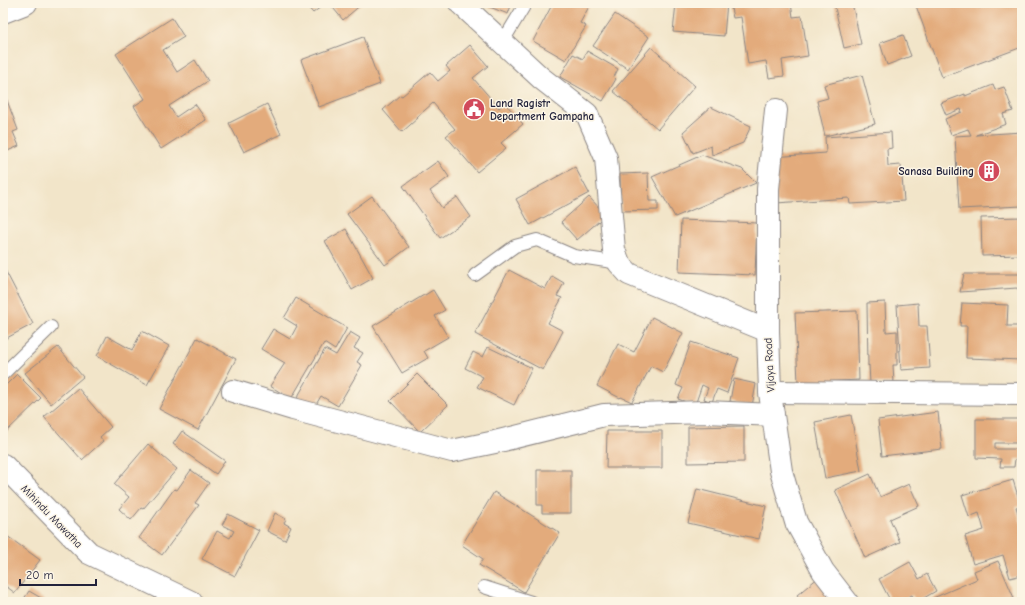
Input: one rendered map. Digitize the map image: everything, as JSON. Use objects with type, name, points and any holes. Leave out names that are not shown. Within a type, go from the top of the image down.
[{"type":"street","points":[[3,12],[26,3]]},
{"type":"street","points":[[460,3],[541,78],[587,114],[606,158],[614,250],[619,263],[629,274],[768,331]]},
{"type":"street","name":"Vijaya Road","points":[[776,110],[768,189],[768,331],[770,392],[773,415],[782,471],[796,522],[823,571],[847,602]]},
{"type":"street","points":[[233,391],[293,409],[452,451],[604,415],[706,412],[773,415]]},
{"type":"street","points":[[770,392],[1022,394]]},
{"type":"street","name":"Mihindu Mawatha","points":[[3,465],[89,553],[191,602]]},
{"type":"lane","points":[[502,42],[526,3]]},
{"type":"lane","points":[[475,275],[515,246],[537,240],[574,256],[619,263]]},
{"type":"lane","points":[[3,374],[51,327]]},
{"type":"lane","points":[[484,586],[531,602]]},
{"type":"building","points":[[304,3],[326,3],[313,13]]},
{"type":"building","points":[[329,3],[363,3],[343,20]]},
{"type":"building","points":[[479,3],[512,3],[508,14]]},
{"type":"building","points":[[553,3],[591,3],[580,23],[586,26],[566,60],[533,41]]},
{"type":"building","points":[[676,3],[727,3],[724,36],[673,32]]},
{"type":"building","points":[[730,3],[791,3],[793,17],[802,16],[808,56],[782,60],[784,76],[769,78],[766,61],[748,64],[741,17],[733,18]]},
{"type":"building","points":[[834,3],[852,3],[861,44],[844,48]]},
{"type":"building","points":[[915,3],[978,3],[979,8],[993,3],[1022,3],[1022,47],[942,77]]},
{"type":"building","points":[[615,14],[649,37],[628,69],[593,46]]},
{"type":"building","points":[[172,18],[184,37],[163,50],[177,72],[195,60],[208,81],[169,106],[176,117],[195,104],[206,120],[161,149],[134,106],[145,99],[116,54]]},
{"type":"building","points":[[903,35],[911,56],[887,65],[880,43]]},
{"type":"building","points":[[363,37],[380,84],[319,107],[301,60]]},
{"type":"building","name":"Land Ragistr Department Gampaha","points":[[470,45],[488,66],[473,78],[499,108],[505,103],[523,124],[501,143],[506,148],[477,172],[446,136],[455,129],[433,103],[402,132],[383,110],[430,72],[438,81],[450,71],[446,66]]},
{"type":"building","points":[[651,47],[695,86],[658,129],[613,91]]},
{"type":"building","points":[[587,51],[618,69],[614,77],[616,79],[603,101],[560,77],[573,54],[583,59]]},
{"type":"building","points":[[862,75],[875,124],[825,136],[817,101],[828,98],[824,85]]},
{"type":"building","name":"Sanasa Building","points":[[993,85],[995,90],[1004,87],[1013,111],[1003,114],[1006,124],[976,135],[1022,132],[1022,206],[959,209],[955,136],[971,135],[968,129],[951,135],[945,119],[962,112],[961,109],[946,115],[941,103],[965,94],[965,96]]},
{"type":"building","points":[[3,95],[5,95],[18,130],[13,132],[19,146],[3,153]]},
{"type":"building","points":[[267,104],[281,134],[244,152],[229,123]]},
{"type":"building","points":[[711,107],[751,126],[743,143],[712,155],[711,146],[693,153],[683,132]]},
{"type":"building","points":[[891,132],[892,148],[887,149],[888,166],[901,165],[904,201],[850,204],[849,198],[776,203],[773,157],[826,153],[825,137]]},
{"type":"building","points":[[702,155],[742,169],[756,183],[675,217],[652,177]]},
{"type":"building","points":[[438,161],[449,177],[430,191],[442,208],[457,197],[471,217],[440,238],[403,186]]},
{"type":"building","points":[[575,167],[589,193],[530,225],[516,199]]},
{"type":"building","points":[[648,173],[649,201],[658,201],[658,210],[621,211],[620,174]]},
{"type":"building","points":[[372,196],[409,247],[385,265],[347,214]]},
{"type":"building","points":[[589,197],[606,215],[577,240],[561,222]]},
{"type":"building","points":[[1022,217],[1022,255],[982,256],[981,218]]},
{"type":"building","points":[[681,220],[757,223],[755,275],[679,272]]},
{"type":"building","points":[[346,229],[373,278],[352,290],[325,241]]},
{"type":"building","points":[[3,266],[33,324],[3,340]]},
{"type":"building","points":[[509,270],[545,289],[552,276],[564,283],[557,296],[562,298],[548,323],[563,331],[543,370],[475,334]]},
{"type":"building","points":[[964,274],[1022,274],[1022,296],[1017,288],[960,292]]},
{"type":"building","points":[[433,290],[445,310],[435,316],[448,337],[424,351],[428,358],[402,373],[373,326]]},
{"type":"building","points":[[296,298],[347,328],[335,350],[324,343],[291,399],[270,386],[285,363],[261,349],[273,329],[290,339],[297,326],[284,318]]},
{"type":"building","points":[[885,302],[886,332],[897,331],[897,365],[893,365],[894,383],[870,383],[869,365],[868,366],[867,303]]},
{"type":"building","points":[[918,303],[919,326],[927,326],[930,368],[901,370],[897,305]]},
{"type":"building","points":[[962,303],[1008,305],[1007,326],[1022,326],[1022,360],[966,358],[967,326],[960,326]]},
{"type":"building","points":[[857,311],[859,380],[798,383],[795,313]]},
{"type":"building","points":[[652,317],[683,333],[663,372],[651,366],[632,402],[621,397],[620,398],[597,386],[618,344],[634,352]]},
{"type":"building","points":[[142,331],[169,346],[147,385],[97,356],[107,336],[132,350]]},
{"type":"building","points":[[350,332],[360,338],[354,348],[363,353],[357,362],[362,365],[338,406],[321,396],[314,408],[297,398],[325,349],[336,355]]},
{"type":"building","points":[[197,338],[236,359],[198,430],[159,409]]},
{"type":"building","points":[[691,342],[739,358],[727,393],[717,389],[712,402],[704,399],[708,388],[702,385],[695,405],[678,399],[683,388],[676,385]]},
{"type":"building","points":[[58,347],[83,377],[51,404],[25,373]]},
{"type":"building","points":[[488,347],[532,368],[514,405],[477,387],[483,377],[465,368],[473,352],[483,357]]},
{"type":"building","points":[[17,374],[41,398],[5,433],[3,431],[3,388]]},
{"type":"building","points":[[417,374],[448,405],[420,432],[390,401]]},
{"type":"building","points":[[734,379],[756,384],[752,406],[730,401]]},
{"type":"building","points":[[78,388],[111,427],[100,437],[103,441],[82,460],[44,417]]},
{"type":"building","points":[[938,412],[942,449],[882,456],[878,420]]},
{"type":"building","points":[[851,415],[861,471],[825,478],[815,422]]},
{"type":"building","points":[[976,419],[1022,419],[1022,443],[995,443],[995,449],[1022,449],[1022,459],[1015,459],[1014,467],[1000,467],[1001,459],[976,458]]},
{"type":"building","points":[[744,426],[744,462],[688,463],[688,427]]},
{"type":"building","points":[[182,431],[225,461],[216,474],[173,444]]},
{"type":"building","points":[[607,431],[662,431],[662,468],[606,468]]},
{"type":"building","points":[[148,444],[177,469],[143,509],[141,508],[131,520],[119,509],[129,497],[114,484]]},
{"type":"building","points":[[191,470],[209,483],[195,503],[199,505],[162,555],[139,538],[174,489],[177,490]]},
{"type":"building","points":[[537,470],[571,470],[571,513],[542,513],[542,505],[537,505]]},
{"type":"building","points":[[870,474],[880,497],[909,484],[919,506],[890,519],[900,542],[865,558],[835,490]]},
{"type":"building","points":[[1013,480],[1021,506],[1016,507],[1022,526],[1022,575],[1010,578],[1003,555],[973,564],[965,536],[984,530],[979,513],[969,517],[962,495]]},
{"type":"building","points":[[697,489],[766,506],[759,539],[688,523]]},
{"type":"building","points":[[494,492],[560,533],[524,592],[479,565],[483,559],[462,545]]},
{"type":"building","points":[[275,513],[286,519],[284,523],[291,527],[285,540],[267,531]]},
{"type":"building","points":[[228,514],[259,530],[235,576],[202,559],[217,531],[230,538],[234,531],[222,525]]},
{"type":"building","points":[[3,533],[40,560],[15,593],[3,584]]},
{"type":"building","points":[[998,561],[1014,598],[1005,602],[924,602],[977,579],[974,571]]},
{"type":"building","points":[[910,562],[919,579],[927,574],[936,591],[917,602],[912,595],[899,602],[891,602],[879,579]]},
{"type":"building","points":[[819,577],[835,596],[828,602],[802,602],[797,595]]},
{"type":"building","points":[[29,591],[48,602],[22,602]]},
{"type":"building","points":[[157,596],[164,602],[152,602]]},
{"type":"place","name":"Land Ragistr Department Gampaha","points":[[474,109]]},
{"type":"place","name":"Sanasa Building","points":[[989,171]]}]
